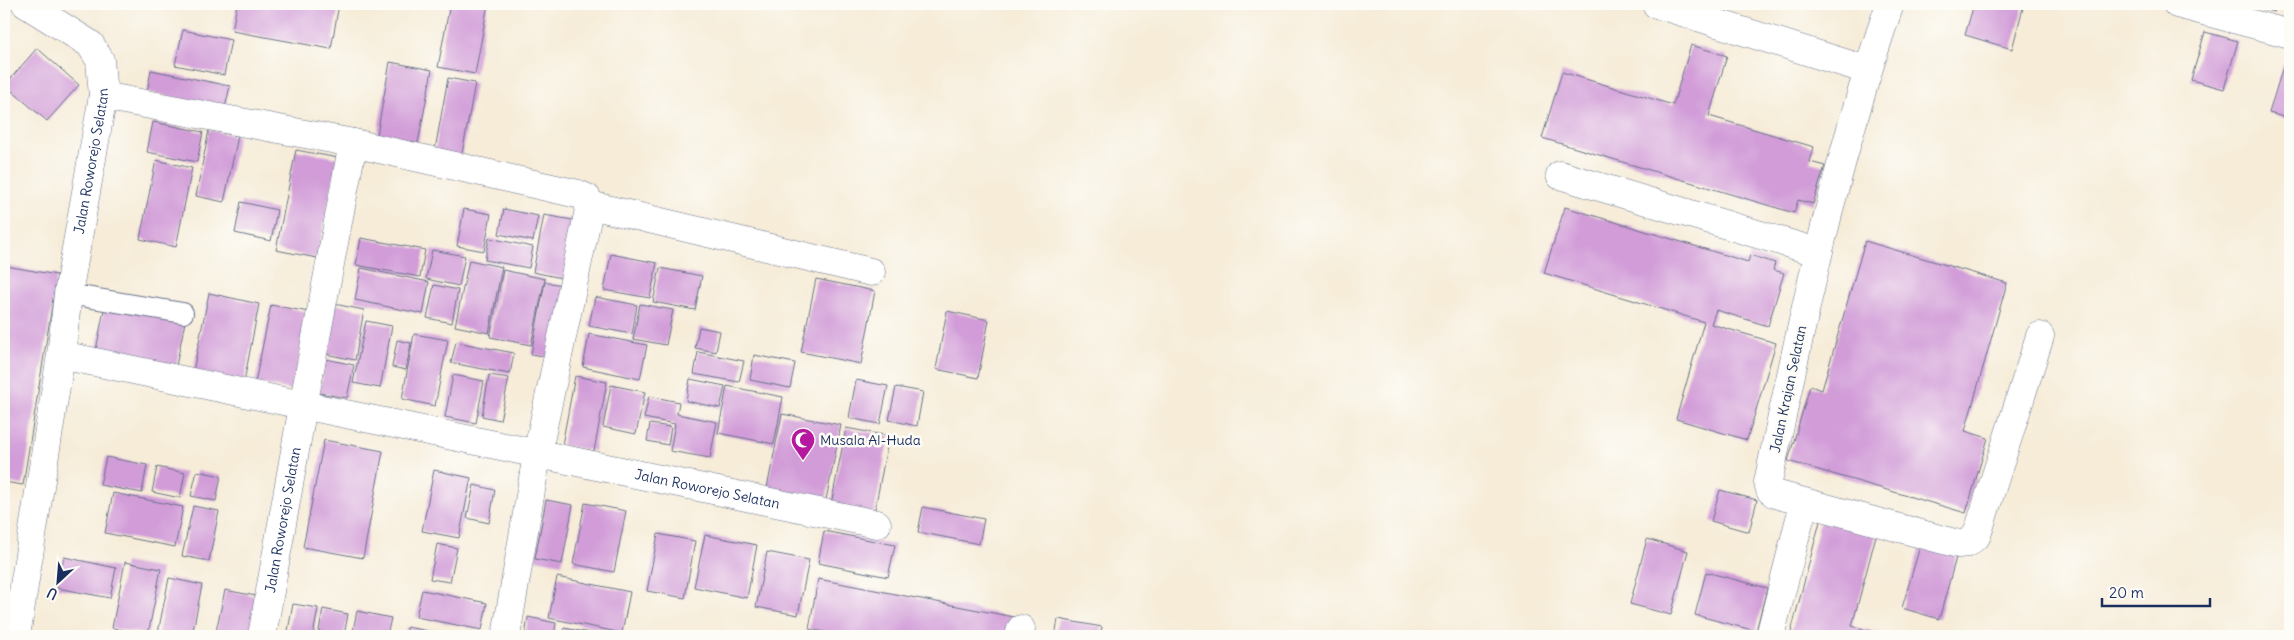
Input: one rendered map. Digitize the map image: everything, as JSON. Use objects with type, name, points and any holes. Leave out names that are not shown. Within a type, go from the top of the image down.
[{"type":"street","name":"Jalan Roworejo Selatan","points":[[16,636],[68,294],[103,96],[100,60],[90,44],[26,4]]},
{"type":"street","points":[[1656,4],[1867,70]]},
{"type":"street","name":"Jalan Krajan Selatan","points":[[1890,4],[1867,70],[1817,252],[1768,482],[1770,490],[1775,494],[1804,503],[1958,544],[1968,543],[1977,535],[2040,336]]},
{"type":"street","points":[[2177,4],[2290,34]]},
{"type":"street","points":[[103,96],[352,143],[578,194],[587,198],[590,206],[537,455],[506,636]]},
{"type":"street","name":"Jalan Roworejo Selatan","points":[[262,636],[302,406],[352,143]]},
{"type":"street","points":[[1560,175],[1817,252]]},
{"type":"street","points":[[590,206],[871,272]]},
{"type":"street","name":"Jalan Roworejo Selatan","points":[[60,355],[877,524]]},
{"type":"street","points":[[1770,636],[1804,503]]},
{"type":"lane","points":[[68,294],[183,313]]},
{"type":"building","points":[[237,4],[339,4],[331,49],[232,31]]},
{"type":"building","points":[[450,4],[488,4],[475,74],[438,67]]},
{"type":"building","points":[[1974,4],[2024,4],[2012,49],[1965,35]]},
{"type":"building","points":[[2242,4],[2276,4],[2274,12]]},
{"type":"building","points":[[183,30],[231,40],[224,75],[175,65]]},
{"type":"building","points":[[2205,32],[2238,41],[2224,89],[2191,80]]},
{"type":"building","points":[[1691,45],[1727,56],[1709,116],[1814,147],[1810,162],[1825,166],[1813,204],[1798,200],[1794,213],[1542,138],[1562,72],[1673,105]]},
{"type":"building","points":[[37,48],[79,85],[47,121],[5,85]]},
{"type":"building","points":[[2288,50],[2290,51],[2290,119],[2269,113]]},
{"type":"building","points":[[390,62],[432,70],[418,143],[377,135]]},
{"type":"building","points":[[151,70],[230,86],[225,108],[147,92]]},
{"type":"building","points":[[448,78],[475,83],[461,160],[434,155]]},
{"type":"building","points":[[153,122],[203,132],[197,162],[147,152]]},
{"type":"building","points":[[209,130],[238,136],[224,202],[196,196]]},
{"type":"building","points":[[296,150],[338,158],[317,258],[276,250]]},
{"type":"building","points":[[156,160],[192,168],[176,247],[140,239]]},
{"type":"building","points":[[241,202],[277,210],[271,241],[235,233]]},
{"type":"building","points":[[1565,207],[1748,262],[1750,255],[1775,263],[1773,270],[1784,273],[1768,326],[1716,310],[1711,324],[1776,343],[1747,440],[1676,419],[1704,322],[1544,273]]},
{"type":"building","points":[[464,209],[491,214],[484,251],[457,246]]},
{"type":"building","points":[[504,209],[538,216],[533,241],[499,234]]},
{"type":"building","points":[[544,215],[578,221],[566,279],[533,272]]},
{"type":"building","points":[[361,238],[425,250],[420,277],[356,265]]},
{"type":"building","points":[[489,238],[533,247],[529,268],[485,260]]},
{"type":"building","points":[[1865,241],[2007,283],[1965,431],[1988,438],[1966,513],[1788,461],[1810,386],[1822,390]]},
{"type":"building","points":[[432,250],[465,256],[459,286],[426,279]]},
{"type":"building","points":[[611,254],[657,263],[650,298],[604,290]]},
{"type":"building","points":[[469,260],[502,267],[489,333],[455,326]]},
{"type":"building","points":[[6,266],[57,275],[23,485],[4,482],[4,279]]},
{"type":"building","points":[[361,268],[429,282],[423,314],[355,300]]},
{"type":"building","points":[[660,268],[702,276],[695,310],[653,302]]},
{"type":"building","points":[[503,270],[545,279],[531,345],[490,337]]},
{"type":"building","points":[[816,279],[875,291],[861,364],[801,352]]},
{"type":"building","points":[[545,282],[568,286],[554,358],[531,354]]},
{"type":"building","points":[[434,285],[458,290],[452,323],[427,318]]},
{"type":"building","points":[[209,293],[259,304],[244,382],[193,371]]},
{"type":"building","points":[[595,297],[637,305],[632,334],[589,326]]},
{"type":"building","points":[[334,304],[364,310],[355,360],[325,354]]},
{"type":"building","points":[[640,304],[673,310],[666,345],[633,339]]},
{"type":"building","points":[[105,305],[185,322],[176,366],[96,350]]},
{"type":"building","points":[[271,305],[309,312],[293,390],[255,383]]},
{"type":"building","points":[[947,311],[989,320],[978,378],[936,369]]},
{"type":"building","points":[[366,321],[392,326],[380,388],[353,383]]},
{"type":"building","points":[[699,327],[720,331],[716,352],[695,348]]},
{"type":"building","points":[[414,334],[448,340],[435,406],[402,399]]},
{"type":"building","points":[[589,334],[647,345],[640,379],[583,367]]},
{"type":"building","points":[[397,340],[411,343],[406,370],[392,367]]},
{"type":"building","points":[[456,342],[514,353],[510,374],[451,363]]},
{"type":"building","points":[[698,352],[744,361],[739,382],[694,374]]},
{"type":"building","points":[[754,355],[795,363],[790,388],[750,380]]},
{"type":"building","points":[[326,359],[354,365],[347,398],[319,393]]},
{"type":"building","points":[[453,375],[484,381],[476,423],[445,417]]},
{"type":"building","points":[[489,375],[509,378],[500,420],[482,416]]},
{"type":"building","points":[[575,376],[607,382],[594,451],[562,445]]},
{"type":"building","points":[[690,379],[725,386],[720,408],[686,401]]},
{"type":"building","points":[[856,380],[888,386],[880,424],[849,418]]},
{"type":"building","points":[[611,385],[645,392],[636,434],[603,427]]},
{"type":"building","points":[[727,386],[783,397],[774,444],[718,433]]},
{"type":"building","points":[[896,387],[923,392],[917,426],[889,420]]},
{"type":"building","points":[[649,396],[679,402],[677,414],[717,422],[710,458],[670,451],[675,424],[644,418]]},
{"type":"building","name":"Musala Al-Huda","points":[[782,414],[841,425],[824,510],[765,498]]},
{"type":"building","points":[[650,424],[671,427],[668,445],[647,441]]},
{"type":"building","points":[[846,428],[889,436],[874,514],[831,505]]},
{"type":"building","points":[[324,440],[383,451],[363,558],[303,547]]},
{"type":"building","points":[[106,457],[147,465],[142,493],[100,485]]},
{"type":"building","points":[[157,467],[185,473],[180,498],[152,492]]},
{"type":"building","points":[[434,470],[471,478],[459,538],[422,531]]},
{"type":"building","points":[[197,471],[221,476],[216,501],[191,496]]},
{"type":"building","points":[[474,485],[495,490],[489,523],[467,518]]},
{"type":"building","points":[[1720,490],[1757,500],[1749,532],[1711,521]]},
{"type":"building","points":[[113,493],[183,507],[175,547],[105,533]]},
{"type":"building","points":[[546,500],[573,505],[562,564],[535,559]]},
{"type":"building","points":[[585,503],[626,511],[614,572],[573,564]]},
{"type":"building","points":[[193,506],[219,511],[209,561],[182,556]]},
{"type":"building","points":[[923,507],[984,519],[979,544],[918,532]]},
{"type":"building","points":[[1822,514],[1878,528],[1852,626],[1890,636],[1790,636]]},
{"type":"building","points":[[824,531],[895,545],[888,577],[818,563]]},
{"type":"building","points":[[658,534],[695,541],[685,598],[647,591]]},
{"type":"building","points":[[705,535],[757,545],[747,598],[694,587]]},
{"type":"building","points":[[1647,539],[1688,551],[1671,615],[1630,604]]},
{"type":"building","points":[[1921,543],[1957,554],[1939,619],[1902,608]]},
{"type":"building","points":[[437,544],[457,548],[450,582],[430,579]]},
{"type":"building","points":[[767,552],[809,560],[798,615],[756,607]]},
{"type":"building","points":[[64,557],[116,568],[110,598],[57,588]]},
{"type":"building","points":[[125,562],[161,569],[148,635],[112,628]]},
{"type":"building","points":[[1706,572],[1767,588],[1756,631],[1695,615]]},
{"type":"building","points":[[557,577],[630,592],[622,633],[549,618]]},
{"type":"building","points":[[169,578],[202,585],[192,636],[174,636],[158,633]]},
{"type":"building","points":[[818,579],[1014,617],[1010,636],[847,636],[809,629]]},
{"type":"building","points":[[225,590],[261,597],[253,636],[215,636]]},
{"type":"building","points":[[422,590],[487,603],[482,630],[416,617]]},
{"type":"building","points":[[293,604],[318,608],[313,636],[287,636]]},
{"type":"building","points":[[323,609],[348,614],[344,636],[318,636]]},
{"type":"building","points":[[357,611],[391,618],[387,636],[352,636]]},
{"type":"building","points":[[528,617],[556,623],[554,636],[525,636]]},
{"type":"building","points":[[1058,619],[1102,627],[1100,636],[1055,636]]},
{"type":"building","points":[[407,627],[449,635],[449,636],[405,636]]},
{"type":"building","points":[[564,628],[601,635],[601,636],[562,636]]},
{"type":"place","name":"Musala Al-Huda","points":[[803,461]]}]
